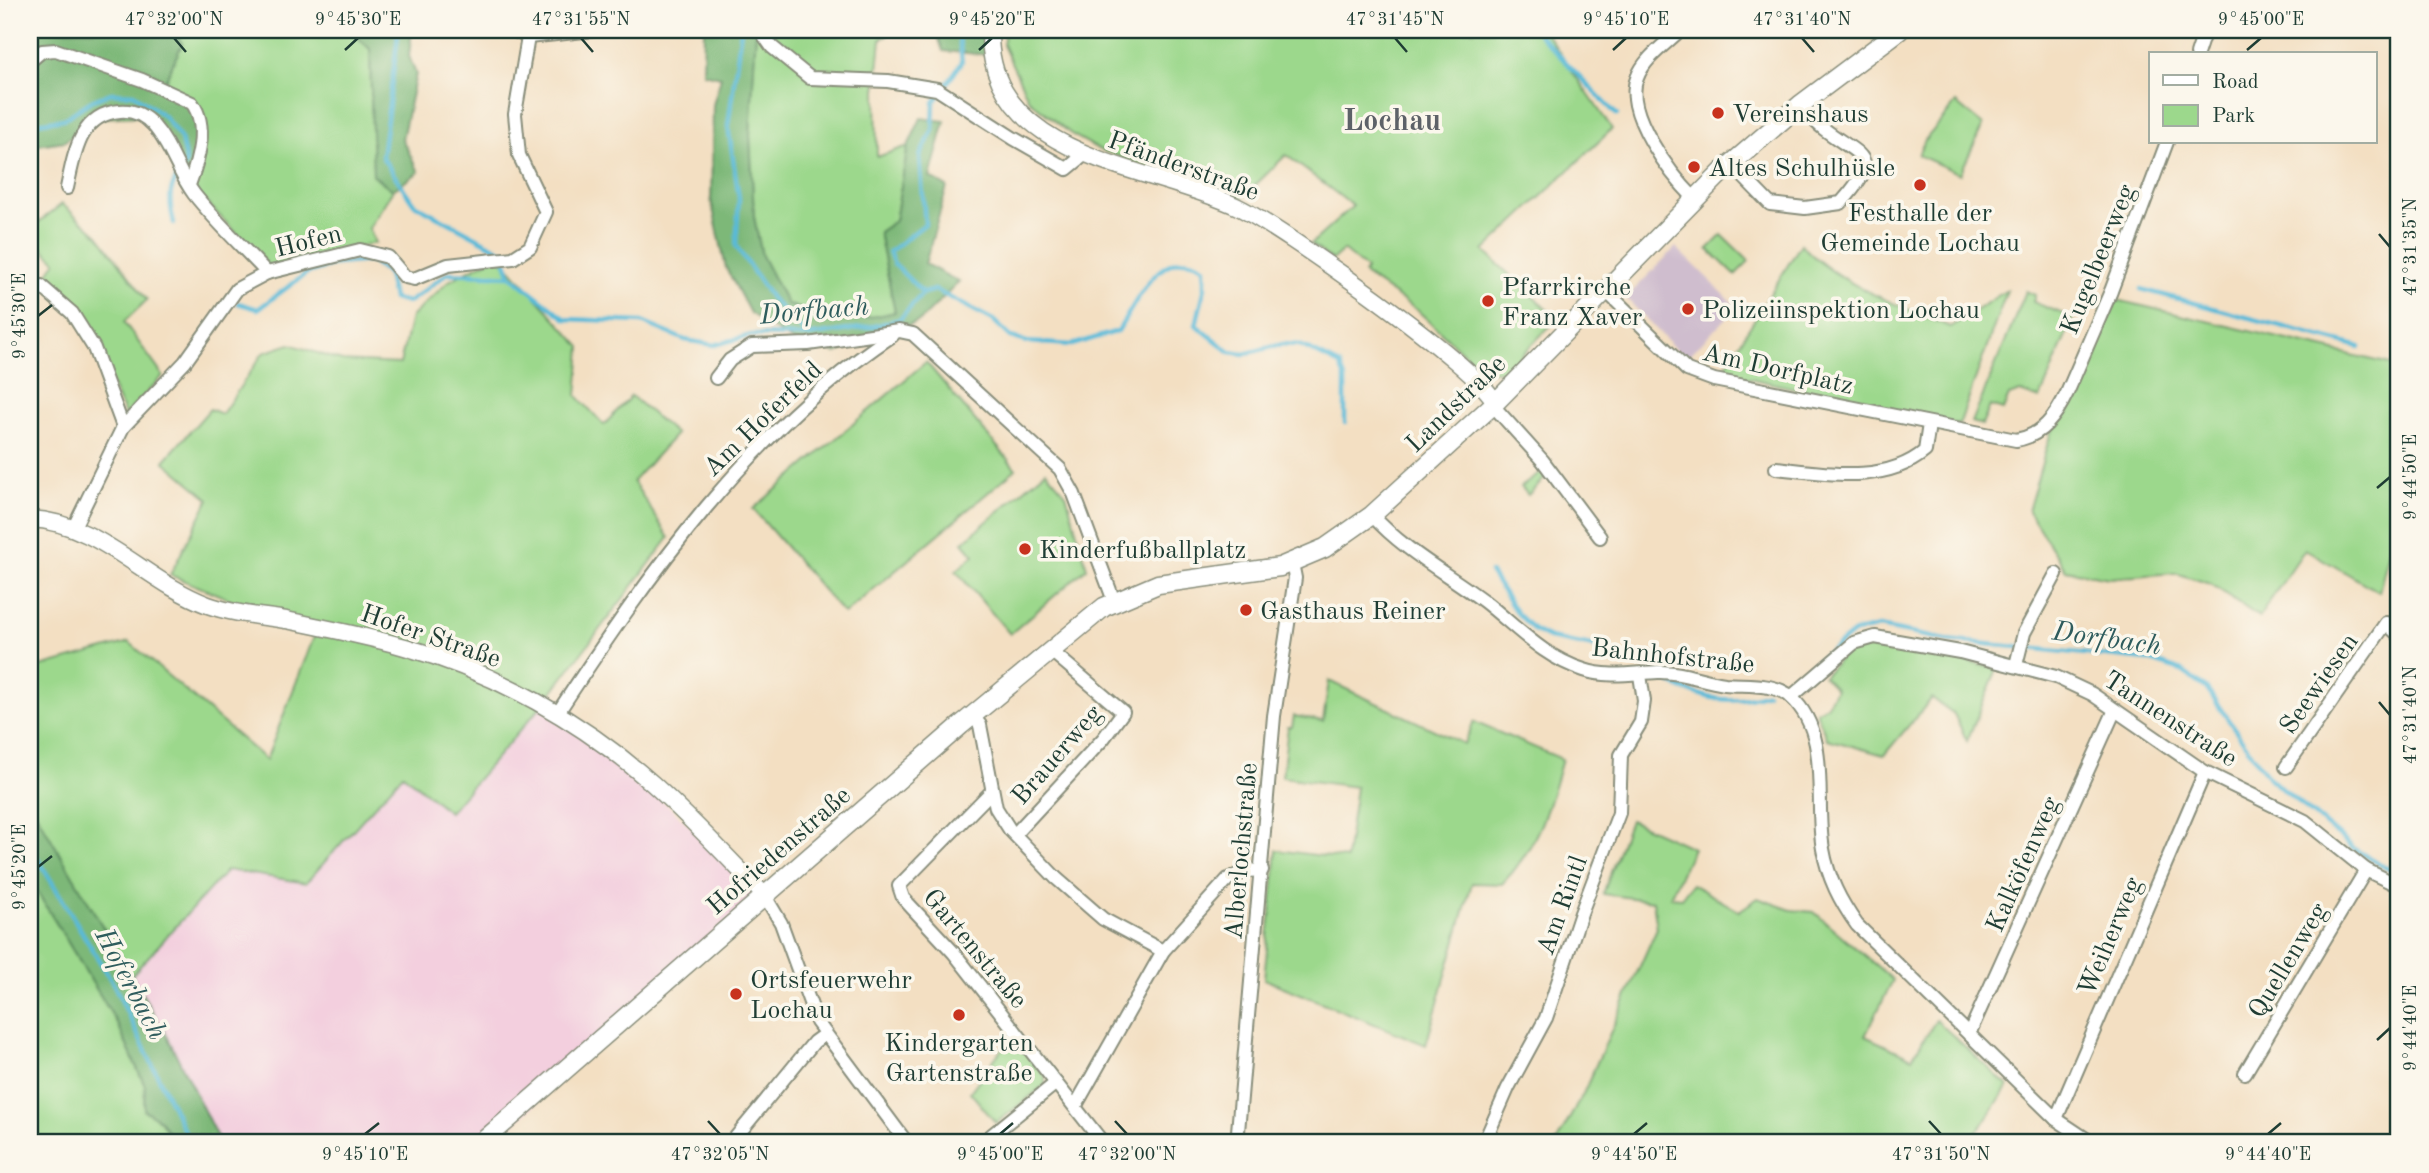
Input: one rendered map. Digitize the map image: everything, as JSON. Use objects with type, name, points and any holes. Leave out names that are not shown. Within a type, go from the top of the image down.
[{"type":"main road","name":"Landstraße","points":[[1202,579],[1249,574],[1292,563],[1325,548],[1372,516],[1495,403],[1731,164],[1800,105],[1900,30]]},
{"type":"main road","name":"Hofriedenstraße","points":[[485,1142],[1050,650],[1114,601],[1158,584],[1202,579]]},
{"type":"street","points":[[513,30],[528,37],[594,30]]},
{"type":"street","points":[[760,30],[772,47],[810,78],[888,81],[941,92],[1067,169],[1084,155]]},
{"type":"street","name":"Pfänderstraße","points":[[990,30],[993,69],[1005,92],[1026,117],[1051,137],[1084,155],[1220,199],[1261,219],[1444,350],[1485,386],[1495,403]]},
{"type":"street","points":[[1680,30],[1637,76],[1634,106],[1643,127],[1695,200]]},
{"type":"street","points":[[2198,52],[2203,36]]},
{"type":"street","name":"Hofen","points":[[74,527],[123,427],[185,362],[237,289],[267,273],[360,250],[388,257],[405,277],[414,279],[448,265],[513,258],[530,247],[545,212],[519,155],[516,114],[528,37]]},
{"type":"street","points":[[30,61],[42,51],[56,50],[142,80],[192,103],[197,110],[200,146],[183,175]]},
{"type":"street","points":[[1731,164],[1770,204],[1805,208],[1841,203],[1856,183],[1865,165],[1864,158],[1858,150],[1822,128],[1800,105]]},
{"type":"street","points":[[67,188],[76,148],[89,125],[112,112],[129,110],[152,124],[183,175],[267,273]]},
{"type":"street","name":"Kugelbeerweg","points":[[2067,393],[2111,291],[2166,144]]},
{"type":"street","points":[[41,286],[72,313],[94,348],[123,427]]},
{"type":"street","name":"Am Dorfplatz","points":[[1605,290],[1687,370],[1730,384],[2016,440],[2031,437],[2060,408],[2067,393]]},
{"type":"street","points":[[899,331],[913,334],[1060,469],[1074,494],[1114,601]]},
{"type":"street","name":"Am Hoferfeld","points":[[716,378],[730,360],[752,346],[808,344],[899,331]]},
{"type":"street","name":"Am Hoferfeld","points":[[557,714],[645,585],[721,489],[853,361],[899,331]]},
{"type":"street","points":[[1495,403],[1497,410],[1543,461],[1600,537]]},
{"type":"street","points":[[1776,468],[1820,473],[1893,470],[1914,460],[1924,451],[1929,424]]},
{"type":"street","name":"Bahnhofstraße","points":[[1372,516],[1487,604],[1541,651],[1587,671],[1640,675],[1689,674],[1723,684],[1769,687],[1791,697]]},
{"type":"street","name":"Hofer Straße","points":[[30,519],[74,527],[97,539],[155,579],[210,606],[341,630],[408,647],[465,667],[557,714],[653,784],[765,896]]},
{"type":"street","name":"Alberlochstraße","points":[[1237,1143],[1274,716],[1295,578],[1292,563]]},
{"type":"street","points":[[2018,654],[2056,574]]},
{"type":"street","name":"Seewiesen","points":[[2287,767],[2386,624],[2399,635]]},
{"type":"street","name":"Tannenstraße","points":[[1791,697],[1854,643],[1875,637],[2018,654],[2077,685],[2205,772],[2305,821],[2366,870],[2399,886]]},
{"type":"street","name":"Brauerweg","points":[[1015,834],[1104,739],[1123,712],[1050,650]]},
{"type":"street","name":"Am Rintl","points":[[1485,1143],[1508,1088],[1546,1018],[1581,913],[1619,813],[1621,755],[1641,722],[1644,701],[1640,675]]},
{"type":"street","points":[[1791,697],[1803,712],[1815,740],[1822,846],[1835,891],[1857,925],[2056,1119],[2092,1143]]},
{"type":"street","name":"Kalköfenweg","points":[[1969,1034],[2114,712]]},
{"type":"street","points":[[973,716],[980,725],[996,808],[1015,834],[1056,878],[1103,919],[1163,951]]},
{"type":"street","name":"Weiherweg","points":[[2056,1119],[2205,772]]},
{"type":"street","name":"Gartenstraße","points":[[992,790],[899,886],[903,898],[954,953],[1076,1105],[1102,1143]]},
{"type":"street","points":[[1076,1105],[1163,951],[1228,879],[1247,871],[1262,870]]},
{"type":"street","name":"Quellenweg","points":[[2245,1073],[2366,870]]},
{"type":"street","points":[[765,896],[781,923],[804,992],[824,1034],[907,1143]]},
{"type":"street","points":[[731,1143],[814,1042],[824,1034]]},
{"type":"street","points":[[982,1143],[1056,1083]]},
{"type":"shaded area","points":[[1676,247],[1737,307],[1685,359],[1626,298]]},
{"type":"shaded area","points":[[542,705],[596,739],[765,896],[658,990],[494,1143],[220,1143],[167,1036],[131,976],[227,870],[306,882],[403,774],[449,812]]},
{"type":"green space","points":[[30,30],[174,30],[182,44],[164,83],[197,110],[200,127],[189,185],[142,116],[98,118],[65,141],[30,146]]},
{"type":"green space","points":[[174,30],[350,30],[370,49],[373,175],[393,190],[369,228],[375,243],[271,268],[189,185],[164,83],[182,44]]},
{"type":"green space","points":[[350,30],[412,30],[409,56],[416,74],[402,139],[419,172],[393,190],[373,175],[370,49]]},
{"type":"green space","points":[[704,30],[756,30],[750,135],[754,217],[762,256],[787,304],[828,317],[852,319],[895,312],[879,232],[895,221],[908,146],[921,118],[945,121],[930,177],[947,187],[925,264],[959,282],[920,321],[836,353],[794,342],[750,313],[726,268],[711,200],[713,105],[721,77],[703,73]]},
{"type":"green space","points":[[756,30],[894,30],[881,39],[876,91],[877,157],[908,146],[895,221],[879,232],[895,312],[852,319],[828,317],[787,304],[762,256],[754,217],[750,135]]},
{"type":"green space","points":[[936,30],[990,30],[989,55],[943,51]]},
{"type":"green space","points":[[1005,30],[1544,30],[1612,129],[1484,251],[1557,319],[1506,371],[1483,371],[1417,310],[1364,274],[1366,269],[1343,250],[1332,260],[1311,244],[1353,206],[1286,155],[1242,198],[1100,150],[1071,134],[1029,100],[1003,45]]},
{"type":"green space","points":[[1956,103],[1983,125],[1960,174],[1918,155],[1925,140]]},
{"type":"green space","points":[[62,204],[98,235],[147,300],[124,322],[163,376],[125,415],[80,315],[43,281],[56,261],[30,237],[30,229]]},
{"type":"green space","points":[[1722,235],[1749,261],[1735,275],[1708,249]]},
{"type":"green space","points":[[1801,244],[1816,259],[1851,283],[1950,327],[2007,290],[1959,425],[1722,372]]},
{"type":"green space","points":[[498,255],[581,347],[577,396],[604,425],[631,396],[676,434],[633,481],[669,538],[542,705],[449,812],[403,774],[306,883],[227,870],[131,976],[30,803],[30,670],[129,642],[266,760],[315,634],[170,575],[209,499],[164,461],[210,409],[222,414],[263,353],[290,344],[342,361],[400,364],[411,317],[449,281]]},
{"type":"green space","points":[[2026,291],[2035,295],[2033,302],[2073,318],[2040,399],[2020,392],[2009,396],[2003,410],[1990,406],[1982,425],[1972,422]]},
{"type":"green space","points":[[2117,300],[2399,366],[2399,524],[2396,523],[2379,592],[2305,549],[2259,617],[2211,584],[2175,573],[2109,578],[2066,570],[2028,511],[2051,432],[2072,400]]},
{"type":"green space","points":[[926,362],[1016,469],[844,614],[753,509]]},
{"type":"green space","points":[[1545,470],[1549,474],[1528,495],[1521,487]]},
{"type":"green space","name":"Kinderfußballplatz","points":[[1046,471],[1066,494],[1087,568],[1010,634],[956,571],[974,555],[963,542]]},
{"type":"green space","points":[[1868,643],[1903,646],[1997,669],[1967,741],[1954,714],[1932,698],[1884,755],[1827,739],[1816,712],[1827,705],[1836,689],[1823,676],[1845,653]]},
{"type":"green space","points":[[1329,681],[1464,744],[1474,722],[1562,759],[1540,826],[1514,870],[1502,884],[1472,883],[1426,1045],[1264,979],[1277,850],[1346,859],[1356,787],[1282,777],[1288,727],[1292,727],[1294,716],[1323,721]]},
{"type":"green space","points":[[30,803],[167,1036],[220,1143],[175,1143],[160,1120],[144,1110],[145,1086],[117,1023],[30,880]]},
{"type":"green space","points":[[1630,820],[1693,848],[1670,897],[1681,898],[1692,884],[1739,911],[1758,898],[1791,910],[1814,912],[1893,980],[1865,1036],[1912,1058],[1936,1020],[2008,1086],[1982,1126],[1964,1143],[1556,1143],[1583,1094],[1657,928],[1653,901],[1603,894]]},
{"type":"green space","points":[[30,880],[117,1023],[145,1086],[144,1110],[160,1120],[175,1143],[30,1143]]},
{"type":"green space","points":[[1013,1034],[1045,1076],[1045,1085],[996,1123],[970,1092]]},
{"type":"waterway","points":[[394,30],[398,36],[382,157],[414,204],[502,251],[511,276]]},
{"type":"waterway","points":[[741,30],[728,126],[739,198],[736,246],[771,298],[808,336]]},
{"type":"waterway","points":[[923,293],[894,264],[889,252],[925,224],[920,156],[933,130],[934,102],[962,62],[958,30]]},
{"type":"waterway","points":[[1535,30],[1617,115]]},
{"type":"waterway","name":"Dorfbach","points":[[30,124],[64,119],[91,101],[111,93],[134,94],[164,116],[181,139],[186,163],[171,192],[174,223]]},
{"type":"waterway","name":"Dorfbach","points":[[238,303],[258,309],[307,273],[336,264],[370,261],[388,274],[393,299],[409,302],[448,273],[511,276],[566,319],[642,322],[685,340],[714,345],[752,335],[808,336],[875,326],[900,319],[923,293],[935,290],[993,320],[1011,337],[1027,342],[1072,345],[1118,331],[1152,278],[1176,262],[1190,261],[1205,268],[1205,287],[1196,325],[1230,352],[1244,354],[1283,344],[1300,345],[1340,365],[1345,378],[1345,423]]},
{"type":"waterway","points":[[2141,289],[2360,347]]},
{"type":"waterway","name":"Dorfbach","points":[[1490,572],[1516,612],[1535,631],[1549,638],[1597,647],[1635,663]]},
{"type":"waterway","name":"Dorfbach","points":[[1784,684],[1799,676],[1853,633],[1879,627],[1946,640],[2148,660],[2182,671],[2206,688],[2269,778],[2356,850],[2399,875]]},
{"type":"waterway","name":"Dorfbach","points":[[1662,679],[1688,691],[1713,698],[1739,699],[1767,693]]},
{"type":"waterway","name":"Hoferbach","points":[[30,846],[114,985],[190,1143]]},
{"type":"place","name":"Vereinshaus","points":[[1718,113]]},
{"type":"place","name":"Altes Schulhüsle","points":[[1694,167]]},
{"type":"place","name":"Festhalle der Gemeinde Lochau","points":[[1920,185]]},
{"type":"place","name":"Pfarrkirche Franz Xaver","points":[[1488,301]]},
{"type":"place","name":"Polizeiinspektion Lochau","points":[[1688,309]]},
{"type":"place","name":"Kinderfußballplatz","points":[[1025,549]]},
{"type":"place","name":"Gasthaus Reiner","points":[[1246,610]]},
{"type":"place","name":"Ortsfeuerwehr Lochau","points":[[736,994]]},
{"type":"place","name":"Kindergarten Gartenstraße","points":[[959,1015]]},
{"type":"district","name":"Lochau","points":[[1392,120]]}]
